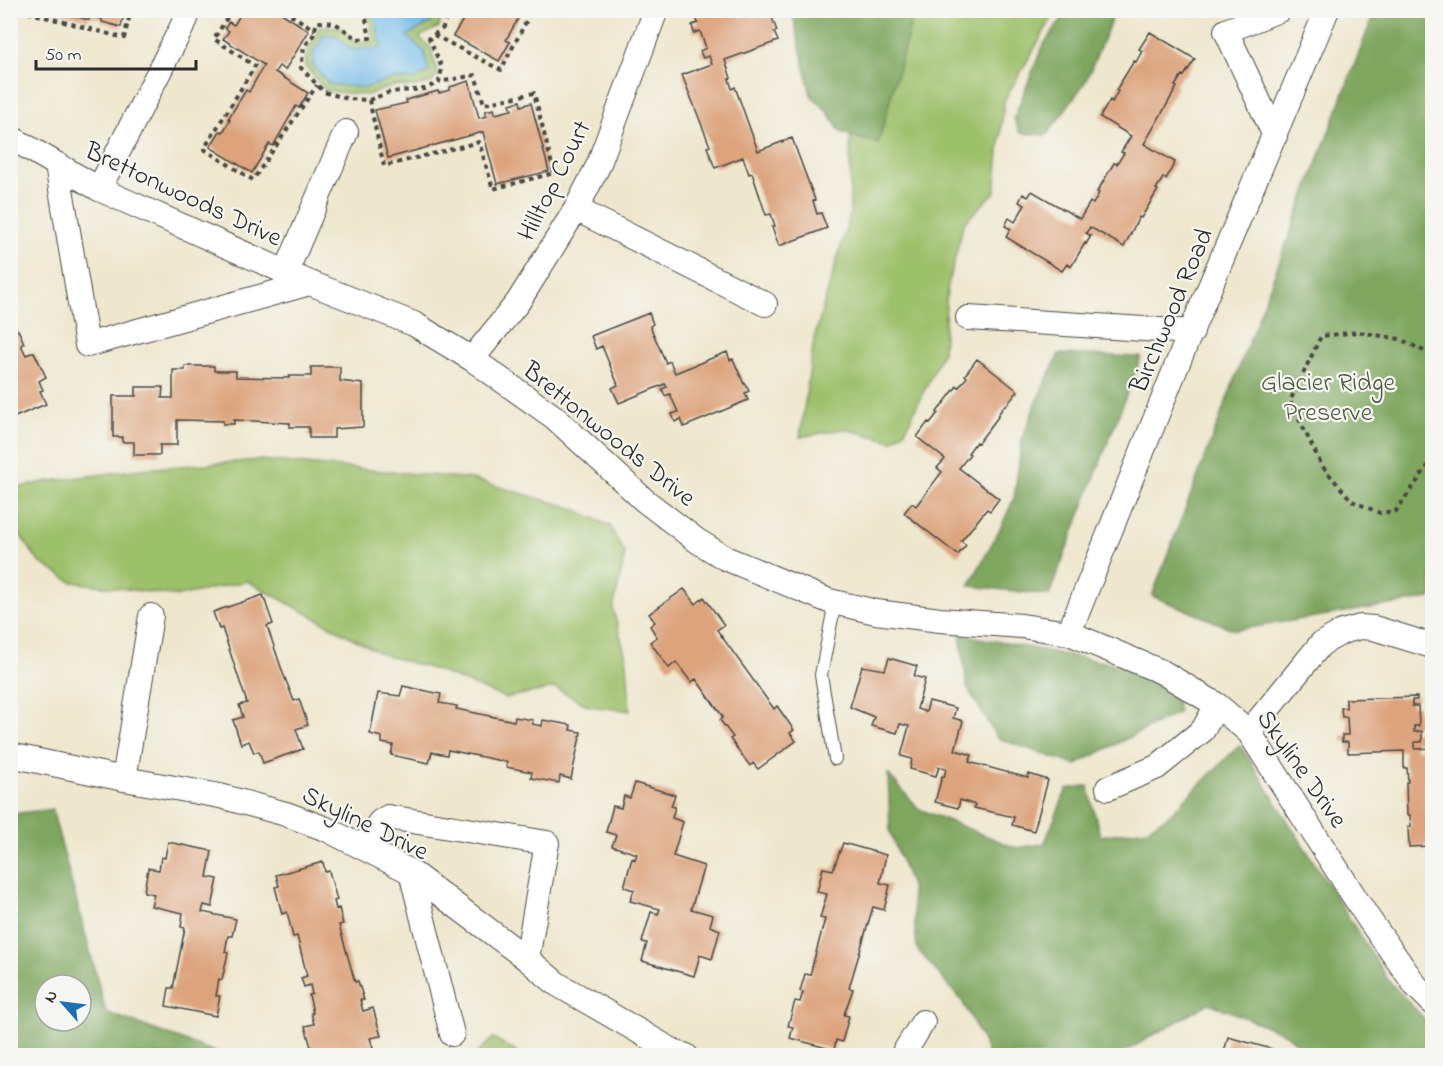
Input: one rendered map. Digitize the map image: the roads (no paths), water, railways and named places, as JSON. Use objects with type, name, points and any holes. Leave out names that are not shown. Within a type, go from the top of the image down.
[{"type":"street","name":"Hilltop Court","points":[[472,359],[518,302],[576,209],[598,166],[656,10]]},
{"type":"street","points":[[1275,136],[1226,31],[1279,10]]},
{"type":"street","name":"Birchwood Road","points":[[1069,633],[1179,360],[1328,10]]},
{"type":"street","points":[[99,189],[186,19]]},
{"type":"street","points":[[286,272],[346,132]]},
{"type":"street","name":"Brettonwoods Drive","points":[[10,136],[99,189],[310,283],[414,324],[472,359],[554,417],[644,500],[696,540],[725,558],[835,602],[886,613],[940,620],[1022,626],[1069,633]]},
{"type":"street","points":[[57,165],[87,345],[310,283]]},
{"type":"street","points":[[576,209],[765,304]]},
{"type":"street","points":[[968,318],[1192,332]]},
{"type":"street","points":[[123,779],[151,616]]},
{"type":"street","points":[[1249,732],[1321,644],[1342,632],[1360,627],[1374,628],[1432,646]]},
{"type":"street","name":"Skyline Drive","points":[[1069,633],[1162,672],[1217,705],[1249,732],[1368,918],[1416,986],[1432,1002]]},
{"type":"street","points":[[1108,788],[1157,767],[1203,730],[1217,705]]},
{"type":"street","name":"Skyline Drive","points":[[10,755],[231,799],[326,828],[411,872],[557,984],[686,1056]]},
{"type":"street","points":[[363,846],[380,822],[388,817],[547,843],[527,959]]},
{"type":"street","points":[[411,872],[452,1034]]},
{"type":"street","points":[[903,1056],[923,1022]]},
{"type":"lane","points":[[835,602],[821,675],[835,759]]},
{"type":"water","points":[[377,10],[435,11],[432,22],[407,36],[424,51],[429,72],[413,80],[392,79],[365,88],[329,84],[312,64],[314,50],[321,42],[323,34],[336,36],[352,50],[382,48],[374,14]]},
{"type":"park label","name":"Glacier Ridge Preserve","points":[[1328,396]]}]
